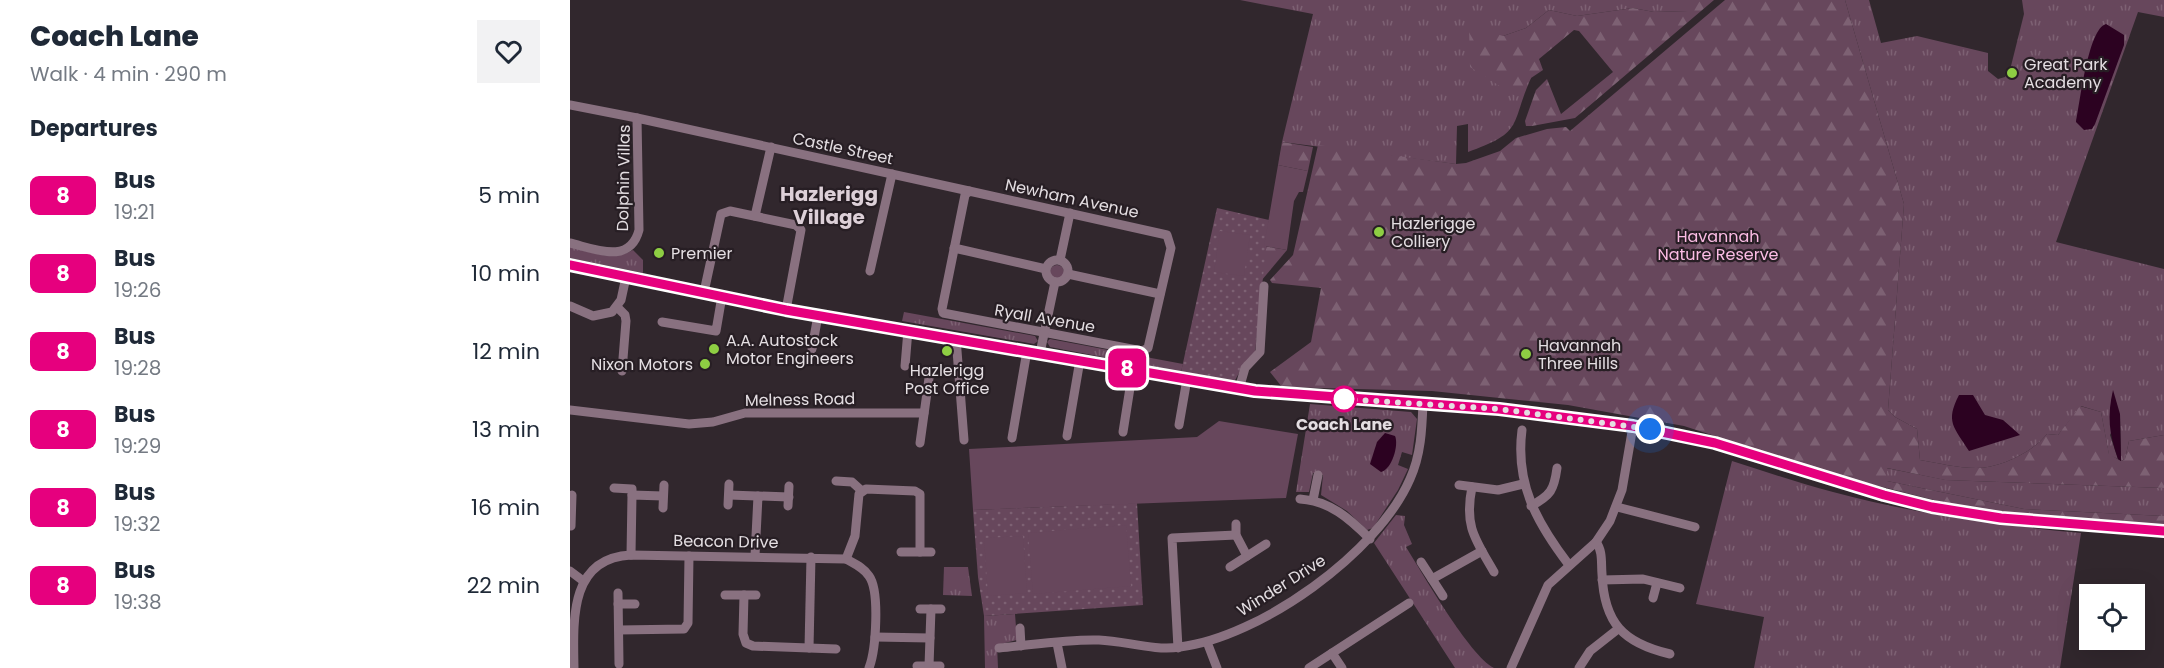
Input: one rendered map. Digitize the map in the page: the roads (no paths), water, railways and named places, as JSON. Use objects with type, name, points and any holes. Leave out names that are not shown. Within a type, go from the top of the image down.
[{"type":"street","points":[[570,105],[637,118]]},
{"type":"street","name":"Dolphin Villas","points":[[570,243],[611,253],[624,250],[636,239],[639,230],[637,118],[710,134]]},
{"type":"street","name":"Castle Street","points":[[710,134],[967,193]]},
{"type":"street","points":[[756,216],[771,147]]},
{"type":"street","points":[[870,271],[892,174]]},
{"type":"street","points":[[967,193],[954,248],[1046,269]]},
{"type":"street","name":"Newham Avenue","points":[[967,193],[1167,235],[1170,241],[1160,294]]},
{"type":"street","points":[[704,292],[721,214],[730,211],[756,216],[796,225],[801,230],[786,310]]},
{"type":"street","points":[[1060,260],[1070,213]]},
{"type":"street","name":"Ryall Avenue","points":[[954,248],[943,313],[1142,351],[1148,348],[1160,294]]},
{"type":"street","points":[[1046,269],[1053,261],[1060,260],[1066,264],[1068,274]]},
{"type":"street","points":[[570,265],[786,310],[1239,389],[1499,409],[1633,426],[1702,440],[1884,495],[1932,507],[2001,518],[2164,531]]},
{"type":"street","points":[[1046,269],[1047,275],[1055,282],[1061,282],[1068,274]]},
{"type":"street","points":[[1068,274],[1160,294]]},
{"type":"street","points":[[570,306],[593,316],[606,315],[617,307],[626,277]]},
{"type":"street","points":[[1040,353],[1055,282]]},
{"type":"street","points":[[1239,389],[1245,368],[1260,352],[1264,285]]},
{"type":"street","points":[[662,322],[716,332],[722,296]]},
{"type":"street","points":[[617,307],[626,317],[625,348],[621,371]]},
{"type":"street","points":[[812,349],[818,315]]},
{"type":"street","points":[[904,366],[908,330]]},
{"type":"street","points":[[956,338],[964,440]]},
{"type":"street","points":[[613,347],[625,348]]},
{"type":"street","points":[[1012,438],[1027,351]]},
{"type":"street","points":[[1067,436],[1080,360]]},
{"type":"street","points":[[1123,432],[1133,369]]},
{"type":"street","points":[[920,443],[930,371]]},
{"type":"street","points":[[1179,424],[1187,379]]},
{"type":"street","name":"Winder Drive","points":[[999,648],[1092,640],[1178,648],[1207,642],[1274,611],[1350,559],[1370,539],[1401,498],[1419,455],[1424,403]]},
{"type":"street","name":"Melness Road","points":[[570,410],[689,424],[745,413],[924,413]]},
{"type":"street","points":[[1511,668],[1548,585],[1596,542],[1617,507],[1633,426]]},
{"type":"street","points":[[1522,430],[1520,460],[1523,484],[1531,506],[1569,565]]},
{"type":"street","points":[[1531,506],[1547,496],[1555,487],[1557,468]]},
{"type":"street","points":[[1313,500],[1318,475]]},
{"type":"street","points":[[836,481],[852,482],[862,491],[915,491],[921,494]]},
{"type":"street","points":[[728,506],[729,484]]},
{"type":"street","points":[[1459,485],[1498,490],[1523,484]]},
{"type":"street","points":[[663,508],[664,485]]},
{"type":"street","points":[[920,552],[921,494],[928,485]]},
{"type":"street","points":[[729,495],[758,496],[788,501],[789,486]]},
{"type":"street","points":[[1472,487],[1468,522],[1494,572]]},
{"type":"street","points":[[614,488],[632,489],[631,555]]},
{"type":"street","points":[[862,491],[859,494],[855,536],[846,559],[861,567],[874,586],[875,637],[873,658],[869,668]]},
{"type":"street","points":[[571,526],[572,495]]},
{"type":"street","points":[[632,495],[663,496]]},
{"type":"street","points":[[756,556],[758,496]]},
{"type":"street","points":[[1300,499],[1313,500],[1335,509],[1370,539]]},
{"type":"street","points":[[1617,507],[1695,527]]},
{"type":"street","points":[[1236,524],[1236,536],[1247,556]]},
{"type":"street","points":[[1178,648],[1172,538],[1236,536]]},
{"type":"street","points":[[1596,542],[1601,550],[1605,605],[1618,628],[1636,643],[1670,654]]},
{"type":"street","points":[[1230,567],[1266,544]]},
{"type":"street","points":[[1432,579],[1482,551]]},
{"type":"street","points":[[902,552],[931,552]]},
{"type":"street","name":"Beacon Drive","points":[[582,580],[593,567],[618,556],[756,556],[846,559]]},
{"type":"street","points":[[619,630],[687,632],[689,556]]},
{"type":"street","points":[[809,648],[811,557]]},
{"type":"street","points":[[1421,562],[1443,597]]},
{"type":"street","points":[[570,571],[582,580],[573,605],[574,668]]},
{"type":"street","points":[[1602,580],[1623,579],[1680,588]]},
{"type":"street","points":[[1653,598],[1657,583]]},
{"type":"street","points":[[618,593],[619,664]]},
{"type":"street","points":[[725,594],[756,595]]},
{"type":"street","points":[[744,595],[743,634],[746,643],[753,646],[836,648]]},
{"type":"street","points":[[1309,668],[1409,603]]},
{"type":"street","points":[[618,604],[635,604]]},
{"type":"street","points":[[920,609],[936,609],[930,638],[929,666]]},
{"type":"street","points":[[1020,628],[1021,646]]},
{"type":"street","points":[[1579,668],[1590,651],[1618,628]]},
{"type":"street","points":[[875,637],[930,638]]},
{"type":"street","points":[[1207,642],[1217,668]]},
{"type":"street","points":[[1057,643],[1062,668]]},
{"type":"street","points":[[1332,653],[1342,668]]},
{"type":"street","points":[[917,666],[940,666]]},
{"type":"place","name":"Great Park Academy","points":[[2012,73]]},
{"type":"place","name":"Hazlerigge Colliery","points":[[1379,232]]},
{"type":"place","name":"Premier","points":[[659,253]]},
{"type":"place","name":"A.A. Autostock Motor Engineers","points":[[714,349]]},
{"type":"place","name":"Hazlerigg Post Office","points":[[947,351]]},
{"type":"place","name":"Havannah Three Hills","points":[[1526,354]]},
{"type":"place","name":"Nixon Motors","points":[[705,364]]},
{"type":"place","name":"Coach Lane","points":[[1344,399]]},
{"type":"district","name":"Hazlerigg Village","points":[[829,206]]},
{"type":"park label","name":"Havannah Nature Reserve","points":[[1718,245]]}]
